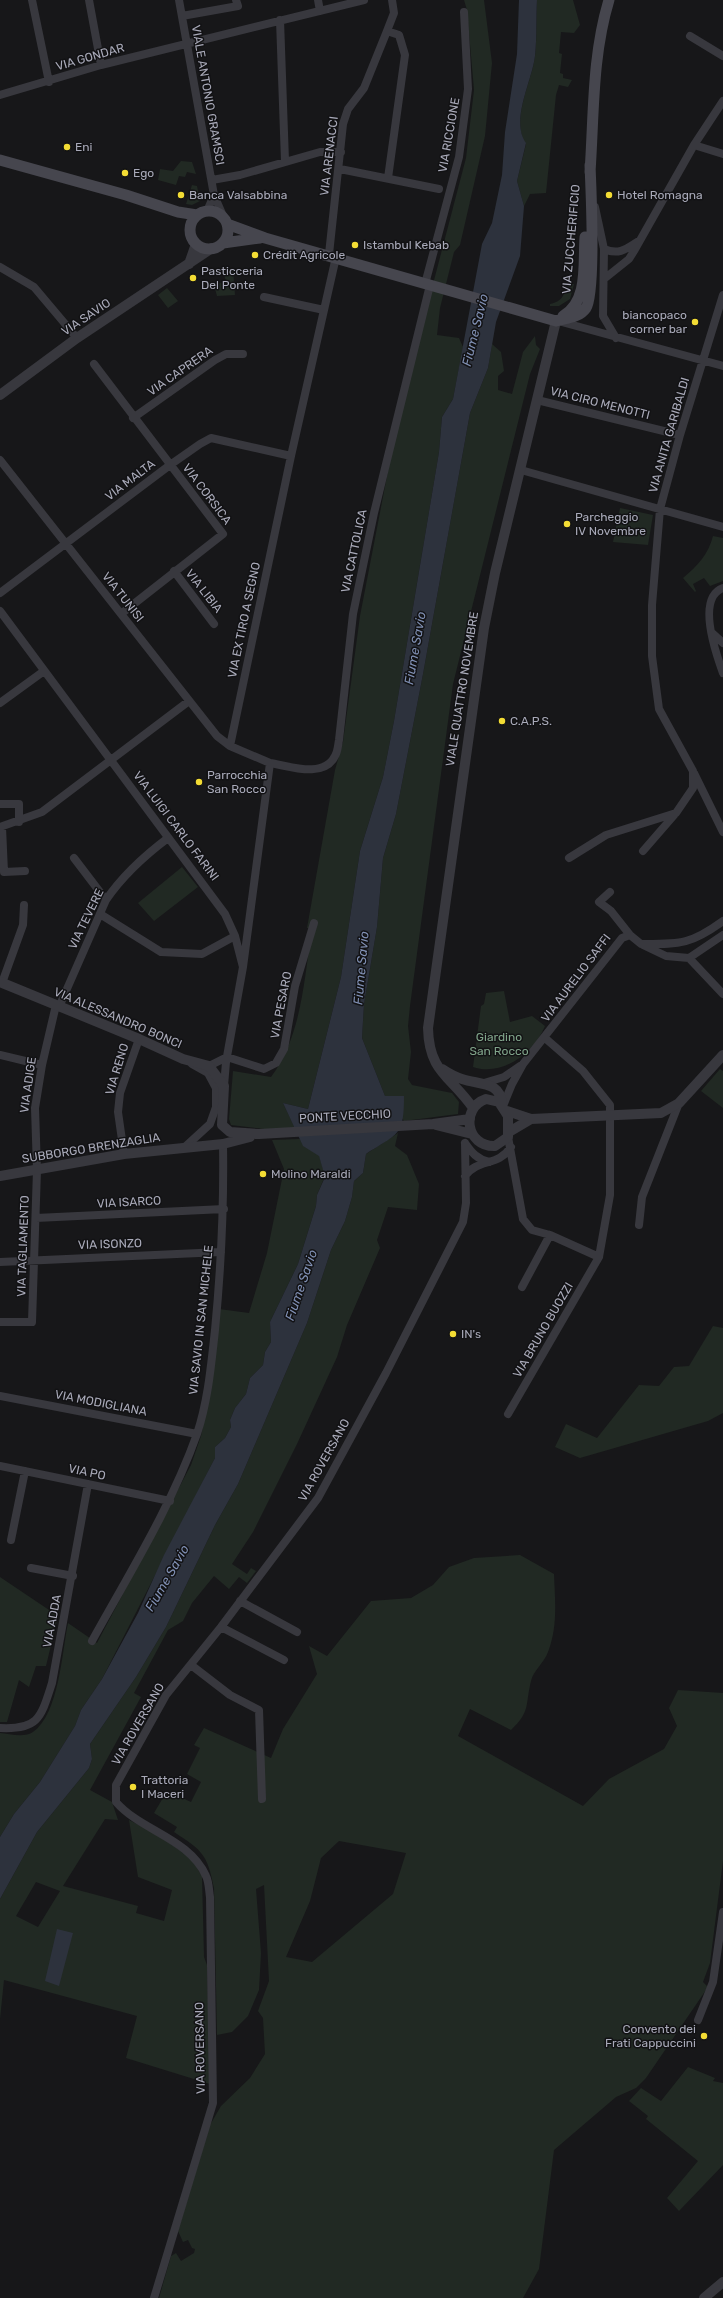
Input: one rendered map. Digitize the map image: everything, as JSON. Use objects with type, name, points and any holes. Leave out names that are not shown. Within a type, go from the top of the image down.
[{"type":"main road","name":"VIA ZUCCHERIFICIO","points":[[556,321],[573,309],[581,293],[590,165],[593,96],[598,52],[609,0]]},
{"type":"main road","points":[[0,160],[126,195],[178,212],[214,212],[225,221],[265,238],[333,256],[428,287],[556,321]]},
{"type":"main road","name":"VIA ZUCCHERIFICIO","points":[[556,321],[580,314],[590,301],[592,191],[590,165]]},
{"type":"main road","points":[[178,212],[196,244],[201,247],[212,248],[223,242],[265,238]]},
{"type":"main road","points":[[190,233],[191,224],[202,213]]},
{"type":"main road","points":[[223,242],[227,234],[225,221]]},
{"type":"street","points":[[32,0],[49,82]]},
{"type":"street","points":[[89,0],[101,65]]},
{"type":"street","name":"VIALE ANTONIO GRAMSCI","points":[[179,0],[214,194],[225,221]]},
{"type":"street","points":[[182,16],[238,6],[236,0]]},
{"type":"street","points":[[318,0],[320,11]]},
{"type":"street","name":"VIA GONDAR","points":[[0,95],[49,82],[101,65],[364,0]]},
{"type":"street","name":"VIA ARENACCI","points":[[333,256],[343,124],[348,109],[364,88],[387,31],[394,13],[392,0]]},
{"type":"street","name":"VIA RICCIONE","points":[[428,287],[460,157],[468,89],[464,12]]},
{"type":"street","points":[[280,20],[285,161]]},
{"type":"street","points":[[387,31],[399,35],[405,55],[388,178]]},
{"type":"street","points":[[690,36],[723,56]]},
{"type":"street","points":[[604,279],[628,259],[694,145],[723,101]]},
{"type":"street","points":[[694,145],[723,154]]},
{"type":"street","points":[[212,180],[240,175],[320,152],[341,152]]},
{"type":"street","points":[[340,169],[438,189]]},
{"type":"street","name":"VIA ZUCCHERIFICIO","points":[[592,191],[604,249],[602,301],[604,316],[616,338]]},
{"type":"street","points":[[202,213],[214,194]]},
{"type":"street","points":[[604,249],[613,253],[623,251],[638,241]]},
{"type":"street","points":[[188,264],[196,244]]},
{"type":"street","name":"VIA SAVIO","points":[[0,395],[77,338],[212,248]]},
{"type":"street","name":"VIA EX TIRO A SEGNO","points":[[230,746],[291,456],[324,310],[333,256]]},
{"type":"street","points":[[0,267],[34,287],[77,338]]},
{"type":"street","name":"VIA CATTOLICA","points":[[270,763],[303,769],[316,769],[329,764],[335,756],[339,740],[356,598],[374,513],[428,287]]},
{"type":"street","name":"VIA ANITA GARIBALDI","points":[[723,295],[680,435],[660,509],[652,604],[652,656],[660,710],[693,771],[723,832]]},
{"type":"street","points":[[264,297],[324,310]]},
{"type":"street","points":[[556,321],[703,362],[723,366]]},
{"type":"street","name":"VIALE QUATTRO NOVEMBRE","points":[[471,1114],[466,1099],[436,1065],[429,1050],[428,1028],[464,762],[495,573],[556,321]]},
{"type":"street","name":"VIA CAPRERA","points":[[133,418],[215,360],[226,354],[243,354]]},
{"type":"street","name":"VIA CORSICA","points":[[94,364],[133,418],[223,534],[121,614]]},
{"type":"street","name":"VIA CIRO MENOTTI","points":[[537,400],[680,435]]},
{"type":"street","name":"VIA MALTA","points":[[0,593],[170,465],[211,438],[291,456]]},
{"type":"street","name":"VIA TUNISI","points":[[0,460],[217,736],[230,746]]},
{"type":"street","points":[[521,470],[723,527]]},
{"type":"street","name":"VIA LIBIA","points":[[174,572],[214,624]]},
{"type":"street","points":[[723,588],[711,598],[708,607],[711,633],[723,673]]},
{"type":"street","name":"VIA LUIGI CARLO FARINI","points":[[0,611],[225,914],[235,936],[243,967],[227,1057],[222,1125],[230,1132],[259,1134]]},
{"type":"street","points":[[711,633],[723,643]]},
{"type":"street","points":[[0,703],[44,671]]},
{"type":"street","points":[[25,871],[4,872],[1,827],[19,822],[42,812],[110,759],[189,701]]},
{"type":"street","points":[[230,746],[270,763],[243,967]]},
{"type":"street","points":[[643,851],[676,813],[693,788],[693,771]]},
{"type":"street","points":[[0,804],[19,804],[19,822]]},
{"type":"street","points":[[569,858],[606,835],[676,813]]},
{"type":"street","name":"VIA TEVERE","points":[[58,1006],[106,900],[117,885],[141,859],[168,838]]},
{"type":"street","points":[[74,858],[106,900]]},
{"type":"street","points":[[610,892],[599,902],[611,911],[630,934]]},
{"type":"street","points":[[1,983],[23,925],[24,905]]},
{"type":"street","points":[[100,914],[161,952],[202,954],[235,936]]},
{"type":"street","name":"VIA PESARO","points":[[227,1057],[264,1069],[276,1063],[284,1049],[295,986],[314,923]]},
{"type":"street","points":[[641,944],[689,942],[721,923]]},
{"type":"street","name":"VIA AURELIO SAFFI","points":[[504,1107],[512,1084],[523,1064],[545,1038],[622,938],[630,934],[641,944],[666,956],[689,958]]},
{"type":"street","points":[[723,935],[689,958],[723,994]]},
{"type":"street","name":"VIA ALESSANDRO BONCI","points":[[1,983],[183,1059],[209,1066]]},
{"type":"street","name":"VIA ADIGE","points":[[37,1170],[35,1108],[42,1065],[58,1006]]},
{"type":"street","name":"VIA BRUNO BUOZZI","points":[[508,1414],[599,1257],[610,1196],[610,1106],[583,1071],[545,1038]]},
{"type":"street","name":"VIA RENO","points":[[124,1154],[118,1112],[120,1093],[138,1039]]},
{"type":"street","points":[[0,1055],[42,1065]]},
{"type":"street","points":[[489,1162],[479,1159],[473,1154],[470,1138],[471,1114],[477,1104],[486,1099],[496,1100],[504,1107],[531,1119],[661,1113],[679,1103],[723,1055]]},
{"type":"street","points":[[224,1086],[209,1066],[227,1057]]},
{"type":"street","points":[[183,1059],[208,1072],[216,1088],[216,1107],[210,1124],[186,1146]]},
{"type":"street","points":[[436,1065],[454,1076],[472,1082],[484,1082],[504,1077],[523,1064]]},
{"type":"street","points":[[466,1099],[466,1089],[472,1082]]},
{"type":"street","points":[[484,1082],[501,1094],[523,1218],[527,1225],[532,1230],[550,1235],[599,1257]]},
{"type":"street","points":[[639,1225],[642,1197],[679,1103]]},
{"type":"street","name":"PONTE VECCHIO","points":[[259,1134],[433,1124],[471,1114]]},
{"type":"street","points":[[470,1138],[488,1147],[500,1145],[531,1119]]},
{"type":"street","name":"PONTE VECCHIO","points":[[433,1124],[470,1138]]},
{"type":"street","points":[[186,1146],[223,1144],[259,1134]]},
{"type":"street","name":"VIA ROVERSANO","points":[[154,2298],[213,2103],[210,1897],[207,1876],[192,1855],[157,1831],[127,1815],[116,1802],[116,1785],[166,1694],[221,1627],[314,1504],[386,1373],[463,1222],[466,1204],[465,1176],[470,1138]]},
{"type":"street","points":[[465,1176],[473,1168],[504,1156],[509,1139]]},
{"type":"street","name":"VIA SAVIO IN SAN MICHELE","points":[[92,1641],[170,1500],[197,1434],[209,1388],[224,1209],[223,1144]]},
{"type":"street","name":"SUBBORGO BRENZAGLIA","points":[[0,1176],[124,1154],[186,1146]]},
{"type":"street","name":"VIA TAGLIAMENTO","points":[[0,1322],[32,1322],[37,1170]]},
{"type":"street","name":"VIA ISARCO","points":[[36,1218],[224,1209]]},
{"type":"street","points":[[522,1287],[550,1235]]},
{"type":"street","name":"VIA ISONZO","points":[[0,1262],[34,1259],[221,1252]]},
{"type":"street","name":"VIA MODIGLIANA","points":[[0,1396],[197,1434]]},
{"type":"street","name":"VIA PO","points":[[0,1466],[170,1500]]},
{"type":"street","points":[[11,1540],[25,1471]]},
{"type":"street","name":"VIA ADDA","points":[[0,1728],[18,1729],[31,1724],[43,1710],[52,1683],[88,1484]]},
{"type":"street","points":[[30,1568],[72,1576]]},
{"type":"street","points":[[240,1601],[297,1632]]},
{"type":"street","points":[[221,1627],[284,1660]]},
{"type":"street","points":[[191,1665],[230,1695],[259,1710],[262,1799]]},
{"type":"street","points":[[698,2020],[713,1982],[723,1912]]},
{"type":"street","points":[[704,2298],[723,2282]]},
{"type":"green space","points":[[464,0],[484,0],[492,63],[485,136],[460,245],[454,252],[440,308],[437,335],[459,338],[463,347],[453,399],[442,417],[439,452],[394,721],[383,777],[360,851],[341,977],[308,1109],[283,1103],[295,1128],[272,1130],[231,1125],[229,1119],[233,1071],[271,1077],[281,1061],[289,1043],[304,987],[312,929],[307,928],[335,770],[343,742],[360,616],[399,414],[466,158],[474,90],[467,10]]},
{"type":"green space","points":[[537,0],[573,0],[580,25],[574,33],[561,32],[559,53],[562,54],[560,73],[563,74],[563,78],[572,80],[568,87],[559,85],[556,95],[546,193],[530,194],[524,206],[517,181],[526,144],[522,135],[520,124],[523,101],[535,56]]},
{"type":"green space","points":[[181,161],[192,162],[196,174],[187,172],[185,177],[179,176],[176,185],[158,180],[160,169],[173,171]]},
{"type":"green space","points":[[192,185],[197,186],[200,201],[192,205],[186,204]]},
{"type":"green space","points":[[233,270],[235,295],[217,296],[214,285],[226,281],[223,272]]},
{"type":"green space","points":[[567,284],[574,284],[570,299],[559,306],[550,306],[550,304],[558,301],[562,297]]},
{"type":"green space","points":[[167,288],[178,301],[168,308],[158,295]]},
{"type":"green space","points":[[535,336],[536,345],[540,349],[530,374],[453,684],[408,1026],[411,1052],[408,1079],[412,1085],[452,1093],[459,1102],[458,1114],[404,1121],[385,1096],[362,1038],[364,1004],[377,927],[383,858],[396,814],[470,413],[488,368],[492,344],[501,352],[504,371],[498,376],[498,390],[512,394],[523,352]]},
{"type":"green space","points":[[620,508],[653,515],[648,545],[613,542]]},
{"type":"green space","points":[[713,536],[723,538],[723,581],[710,586],[704,578],[693,584],[696,591],[695,592],[683,578],[702,559],[711,543]]},
{"type":"green space","points":[[182,867],[198,887],[154,921],[138,903]]},
{"type":"green space","name":"Giardino San Rocco","points":[[504,991],[510,1022],[532,1016],[545,1026],[533,1045],[516,1060],[506,1066],[495,1069],[473,1067],[481,1006],[484,1004],[486,993]]},
{"type":"green space","points":[[720,1069],[723,1071],[723,1108],[701,1091]]},
{"type":"green space","points":[[398,1133],[395,1146],[407,1155],[419,1184],[417,1210],[388,1207],[377,1240],[380,1248],[347,1325],[337,1357],[297,1444],[253,1532],[232,1564],[247,1574],[251,1568],[256,1571],[247,1583],[239,1577],[229,1589],[214,1576],[192,1603],[183,1621],[168,1630],[134,1693],[141,1697],[90,1790],[112,1802],[118,1820],[105,1819],[63,1886],[138,1906],[136,1913],[164,1921],[172,1890],[138,1877],[129,1820],[157,1834],[191,1858],[202,1876],[204,1957],[207,1965],[210,2084],[126,2058],[137,2016],[4,1980],[0,2019],[0,1899],[37,1832],[89,1768],[92,1759],[90,1744],[136,1677],[166,1627],[215,1525],[238,1484],[307,1323],[331,1250],[345,1221],[352,1197],[354,1181],[363,1173],[366,1154]],"holes":[[[36,1882],[60,1891],[38,1927],[16,1916]]]},
{"type":"green space","points":[[300,1139],[304,1146],[319,1155],[325,1176],[317,1195],[316,1206],[298,1264],[270,1322],[271,1342],[265,1352],[263,1365],[250,1378],[246,1394],[235,1408],[230,1420],[231,1427],[225,1438],[215,1447],[215,1458],[102,1679],[81,1710],[75,1726],[40,1782],[14,1814],[0,1837],[0,1733],[26,1735],[33,1732],[42,1723],[49,1711],[58,1682],[68,1623],[97,1643],[191,1465],[201,1436],[211,1389],[219,1309],[249,1313],[267,1253],[284,1169],[272,1140]]},
{"type":"green space","points":[[713,1326],[723,1328],[723,1413],[708,1421],[580,1458],[555,1447],[566,1424],[597,1438],[639,1385],[659,1386],[674,1367],[689,1366]]},
{"type":"green space","points":[[520,1555],[554,1574],[555,1623],[548,1652],[532,1677],[525,1712],[522,1718],[511,1730],[470,1709],[458,1736],[583,1806],[609,1779],[664,1749],[677,1726],[669,1708],[678,1690],[723,1693],[723,1861],[710,1963],[703,1982],[708,1987],[646,2078],[636,2088],[616,2097],[554,2150],[539,2269],[523,2298],[159,2298],[171,2256],[176,2253],[181,2261],[194,2253],[195,2249],[192,2248],[188,2240],[183,2242],[178,2231],[210,2125],[221,2106],[250,2078],[265,2054],[263,2018],[258,2011],[269,1981],[264,1885],[256,1889],[261,1953],[259,1990],[248,2016],[232,2032],[217,2035],[214,1888],[209,1868],[206,1860],[198,1849],[174,1832],[177,1827],[154,1813],[167,1791],[191,1802],[201,1782],[187,1774],[200,1748],[194,1745],[204,1728],[271,1758],[283,1729],[317,1674],[309,1646],[327,1656],[371,1601],[411,1598],[433,1585],[449,1567],[474,1558]],"holes":[[[339,1841],[406,1853],[393,1894],[312,1962],[286,1957],[310,1901],[321,1858]]]},
{"type":"green space","points":[[0,1577],[58,1616],[46,1666],[36,1666],[29,1687],[19,1680],[7,1722],[0,1722]]},
{"type":"green space","points":[[688,2067],[715,2078],[713,2081],[723,2083],[723,2165],[679,2211],[667,2198],[698,2161],[646,2119],[648,2116],[629,2101],[641,2088],[661,2101]]},
{"type":"water","name":"Fiume Savio","points":[[519,0],[537,0],[535,56],[523,101],[520,124],[526,143],[517,181],[524,206],[520,256],[496,322],[488,368],[470,413],[396,814],[383,858],[377,927],[364,1004],[362,1038],[385,1096],[404,1096],[403,1119],[397,1132],[392,1137],[366,1154],[363,1173],[354,1181],[352,1197],[345,1221],[331,1250],[307,1323],[238,1484],[215,1525],[166,1627],[136,1677],[90,1744],[92,1759],[89,1768],[37,1832],[0,1899],[0,1837],[14,1814],[40,1782],[75,1726],[81,1710],[102,1679],[138,1613],[164,1555],[215,1458],[215,1447],[225,1438],[231,1427],[230,1420],[235,1408],[246,1394],[250,1378],[263,1365],[265,1352],[271,1342],[270,1322],[298,1264],[316,1206],[317,1195],[325,1177],[319,1156],[303,1146],[283,1103],[308,1109],[341,977],[360,851],[383,777],[394,721],[439,452],[442,417],[453,399],[482,244],[492,223],[502,175],[505,132],[517,54]]},
{"type":"water","points":[[57,1929],[73,1933],[59,1986],[45,1981]]},
{"type":"place","name":"Eni","points":[[67,147]]},
{"type":"place","name":"Ego","points":[[125,173]]},
{"type":"place","name":"Banca Valsabbina","points":[[181,195]]},
{"type":"place","name":"Hotel Romagna","points":[[609,195]]},
{"type":"place","name":"Istambul Kebab","points":[[355,245]]},
{"type":"place","name":"Crédit Agricole","points":[[255,255]]},
{"type":"place","name":"Pasticceria Del Ponte","points":[[193,278]]},
{"type":"place","name":"biancopaco corner bar","points":[[695,322]]},
{"type":"place","name":"Parcheggio IV Novembre","points":[[567,524]]},
{"type":"place","name":"C.A.P.S.","points":[[502,721]]},
{"type":"place","name":"Parrocchia San Rocco","points":[[199,782]]},
{"type":"place","name":"Molino Maraldi","points":[[263,1174]]},
{"type":"place","name":"IN's","points":[[453,1334]]},
{"type":"place","name":"Trattoria I Maceri","points":[[133,1787]]},
{"type":"place","name":"Convento dei Frati Cappuccini","points":[[704,2036]]}]
